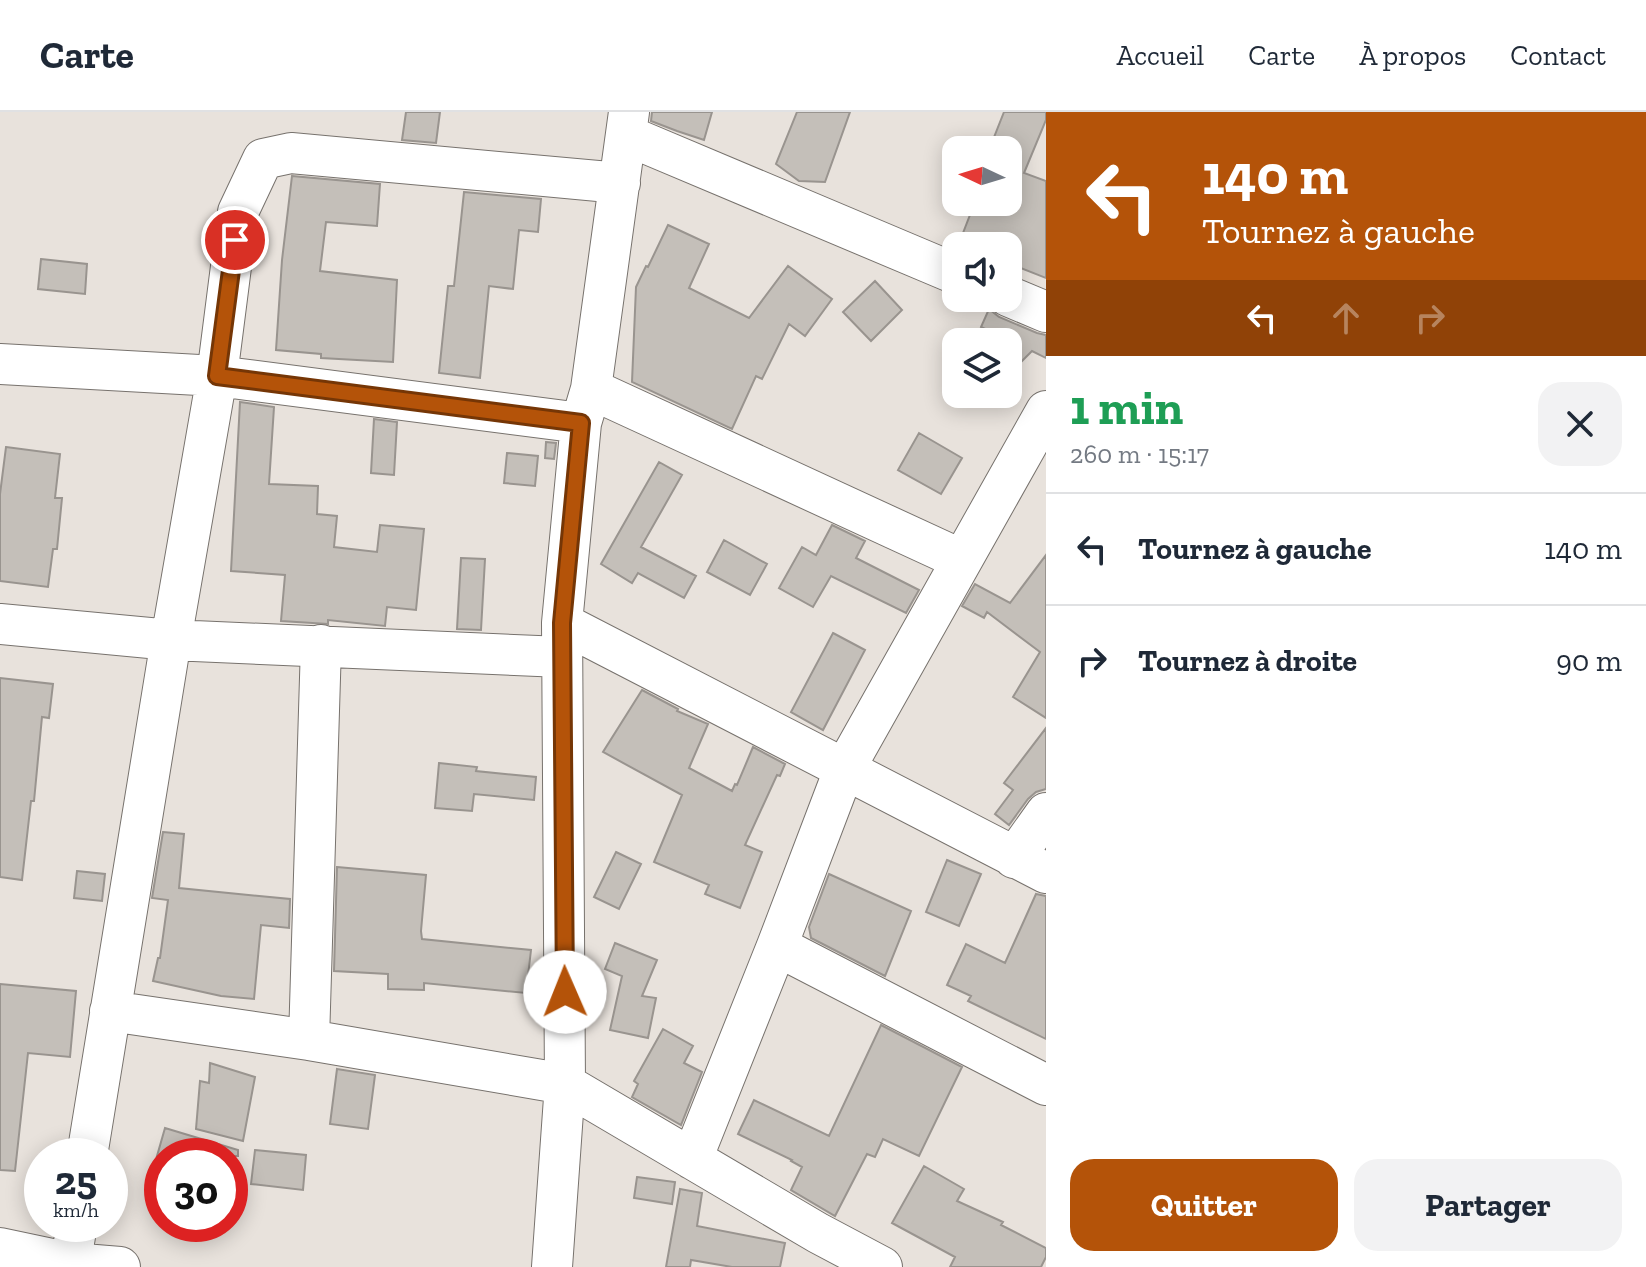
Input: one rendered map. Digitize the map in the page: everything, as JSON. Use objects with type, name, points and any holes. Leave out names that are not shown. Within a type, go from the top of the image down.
[{"type":"street","points":[[552,1267],[565,1084],[562,640],[586,406],[627,124],[942,268]]},
{"type":"street","points":[[90,1138],[217,376],[238,212],[263,159],[291,153],[620,183]]},
{"type":"street","points":[[1022,302],[1046,312]]},
{"type":"street","points":[[0,364],[217,376],[586,406],[962,560]]},
{"type":"street","points":[[692,1159],[844,770],[1046,411]]},
{"type":"street","points":[[0,624],[171,640],[321,645],[562,640],[844,770],[1030,865],[1046,813]]},
{"type":"street","points":[[309,1040],[321,645]]},
{"type":"street","points":[[777,946],[1046,1085]]},
{"type":"street","points":[[110,1011],[309,1040],[565,1084],[692,1159],[815,1250],[882,1267]]},
{"type":"street","points":[[70,1265],[74,1242]]},
{"type":"street","points":[[0,1248],[70,1265],[120,1267]]},
{"type":"building","points":[[406,112],[440,112],[436,143],[402,140]]},
{"type":"building","points":[[652,112],[712,112],[704,140],[651,121]]},
{"type":"building","points":[[797,112],[850,112],[825,182],[799,181],[776,164]]},
{"type":"building","points":[[1004,112],[1046,112],[1046,120],[1024,173],[1046,181],[1046,278],[1022,269],[1022,232],[963,232],[970,216],[1022,216],[1022,136],[995,136]]},
{"type":"building","points":[[292,176],[380,184],[377,226],[326,222],[320,271],[397,280],[393,362],[321,358],[321,354],[276,350]]},
{"type":"building","points":[[464,192],[541,199],[538,232],[519,230],[513,289],[489,286],[480,378],[439,373],[448,286],[454,286]]},
{"type":"building","points":[[668,225],[709,244],[689,288],[749,318],[788,266],[832,299],[805,336],[789,324],[762,379],[756,376],[732,429],[632,382],[636,287]]},
{"type":"building","points":[[41,259],[87,264],[85,294],[38,289]]},
{"type":"building","points":[[875,281],[902,310],[871,341],[843,312]]},
{"type":"building","points":[[988,312],[993,312],[1046,335],[1046,358],[1032,351],[1022,361],[1022,328],[981,327]]},
{"type":"building","points":[[240,402],[274,407],[269,484],[318,486],[317,514],[337,516],[334,547],[377,552],[380,525],[424,529],[416,610],[387,607],[385,626],[328,620],[328,624],[281,621],[285,575],[231,571]]},
{"type":"building","points":[[374,419],[397,422],[394,475],[371,473]]},
{"type":"building","points":[[919,433],[962,458],[941,494],[898,470]]},
{"type":"building","points":[[546,442],[556,443],[554,459],[545,458]]},
{"type":"building","points":[[6,447],[60,454],[55,498],[62,498],[57,549],[53,549],[48,587],[0,581],[0,494]]},
{"type":"building","points":[[507,453],[538,456],[535,486],[504,483]]},
{"type":"building","points":[[659,462],[682,475],[641,547],[696,576],[684,598],[638,573],[632,583],[601,564]]},
{"type":"building","points":[[832,525],[865,541],[856,558],[919,590],[906,613],[831,576],[813,607],[779,588],[802,547],[816,555]]},
{"type":"building","points":[[724,540],[767,564],[750,595],[707,572]]},
{"type":"building","points":[[1046,555],[1046,718],[1013,697],[1040,652],[987,612],[984,618],[962,606],[975,584],[1010,603]]},
{"type":"building","points":[[461,558],[485,559],[481,630],[457,629]]},
{"type":"building","points":[[833,633],[865,650],[823,730],[791,712]]},
{"type":"building","points":[[0,678],[53,684],[49,718],[42,717],[22,880],[0,877]]},
{"type":"building","points":[[642,690],[677,711],[708,724],[689,768],[732,791],[753,747],[785,764],[745,845],[762,852],[740,908],[705,894],[709,885],[654,862],[682,795],[603,752]]},
{"type":"building","points":[[1046,728],[1046,789],[1028,799],[1009,825],[995,814],[1013,790],[1004,783]]},
{"type":"building","points":[[439,763],[477,767],[476,771],[536,777],[534,800],[474,794],[472,811],[435,808]]},
{"type":"building","points":[[163,832],[184,834],[179,888],[290,899],[289,928],[261,925],[254,999],[221,996],[153,981],[160,958],[168,900],[152,898]]},
{"type":"building","points":[[616,852],[641,864],[619,909],[594,897]]},
{"type":"building","points":[[947,860],[981,874],[959,926],[926,912]]},
{"type":"building","points":[[337,867],[426,875],[422,939],[531,950],[526,993],[424,983],[424,990],[388,989],[388,974],[334,971]]},
{"type":"building","points":[[77,871],[105,874],[102,901],[74,898]]},
{"type":"building","points":[[829,874],[911,911],[885,976],[811,938],[809,927]]},
{"type":"building","points":[[1036,894],[1046,896],[1046,1039],[968,1001],[971,996],[947,985],[966,944],[1005,963]]},
{"type":"building","points":[[615,943],[657,960],[642,996],[656,998],[648,1038],[610,1030],[622,976],[605,969]]},
{"type":"building","points":[[0,984],[76,991],[70,1057],[28,1053],[15,1171],[0,1170]]},
{"type":"building","points":[[881,1025],[962,1067],[919,1156],[883,1139],[875,1157],[867,1154],[835,1216],[791,1190],[802,1167],[738,1134],[754,1100],[829,1136]]},
{"type":"building","points":[[663,1029],[693,1046],[684,1063],[702,1072],[681,1125],[632,1097],[638,1084],[634,1081]]},
{"type":"building","points":[[210,1063],[255,1077],[244,1138],[196,1129],[200,1081],[209,1083]]},
{"type":"building","points":[[337,1069],[375,1075],[368,1129],[330,1124]]},
{"type":"building","points":[[165,1128],[198,1138],[162,1138]]},
{"type":"building","points":[[255,1150],[306,1155],[303,1190],[251,1184]]},
{"type":"building","points":[[924,1166],[964,1189],[957,1201],[1003,1222],[1001,1225],[1046,1248],[1041,1267],[950,1267],[955,1257],[892,1223]]},
{"type":"building","points":[[637,1177],[675,1182],[672,1204],[634,1198]]},
{"type":"building","points":[[680,1189],[702,1193],[697,1226],[785,1243],[780,1267],[732,1267],[691,1260],[690,1267],[666,1267]]},
{"type":"route","points":[[235,240],[217,376],[581,423],[562,623],[565,992]]}]
